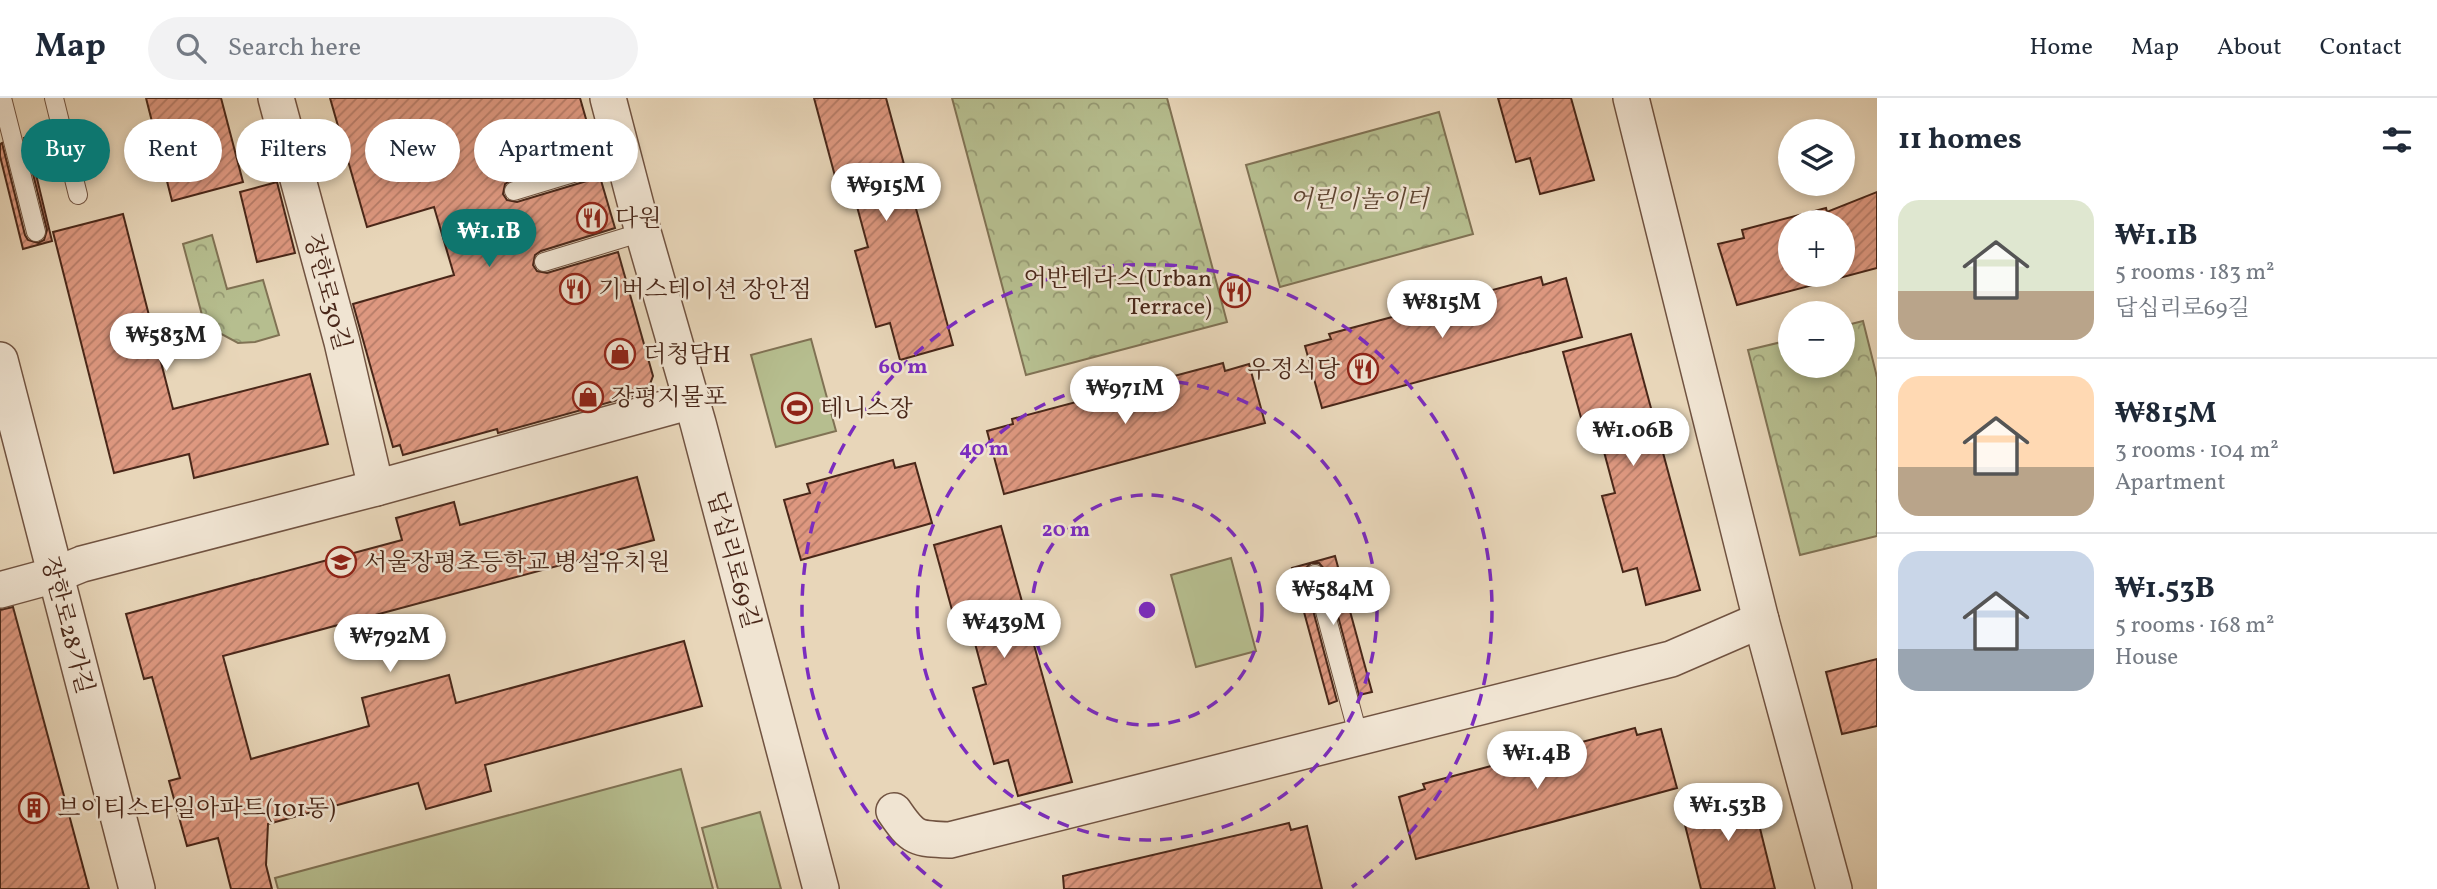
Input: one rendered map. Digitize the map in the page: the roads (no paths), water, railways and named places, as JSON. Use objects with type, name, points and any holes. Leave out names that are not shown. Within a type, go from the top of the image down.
[{"type":"street","name":"장한로30길","points":[[276,98],[342,342],[376,488]]},
{"type":"street","name":"답십리로69길","points":[[608,98],[613,119]]},
{"type":"street","points":[[1631,98],[1761,620],[1834,889]]},
{"type":"street","name":"답십리로69길","points":[[629,182],[692,401],[821,889]]},
{"type":"street","name":"장한로28가길","points":[[0,360],[137,889]]},
{"type":"street","points":[[0,590],[55,575],[82,564],[376,488],[692,401]]},
{"type":"street","points":[[894,811],[908,831],[925,839],[950,840],[1671,659],[1761,620]]},
{"type":"lane","points":[[2,98],[36,232]]},
{"type":"lane","points":[[54,98],[78,195]]},
{"type":"lane","points":[[514,191],[544,182]]},
{"type":"lane","points":[[544,262],[643,232]]},
{"type":"lane","points":[[1315,574],[1359,738]]},
{"type":"place","name":"다원","points":[[592,218]]},
{"type":"place","name":"기버스테이션 장안점","points":[[575,289]]},
{"type":"place","name":"어반테라스(Urban Terrace)","points":[[1235,292]]},
{"type":"place","name":"더청담H","points":[[620,354]]},
{"type":"place","name":"우정식당","points":[[1363,369]]},
{"type":"place","name":"장평지물포","points":[[588,397]]},
{"type":"place","name":"테니스장","points":[[797,408]]},
{"type":"place","name":"서울장평초등학교 병설유치원","points":[[341,562]]},
{"type":"place","name":"브이티스타일아파트(101동)","points":[[34,808]]},
{"type":"park label","name":"어린이놀이터","points":[[1359,199]]}]
